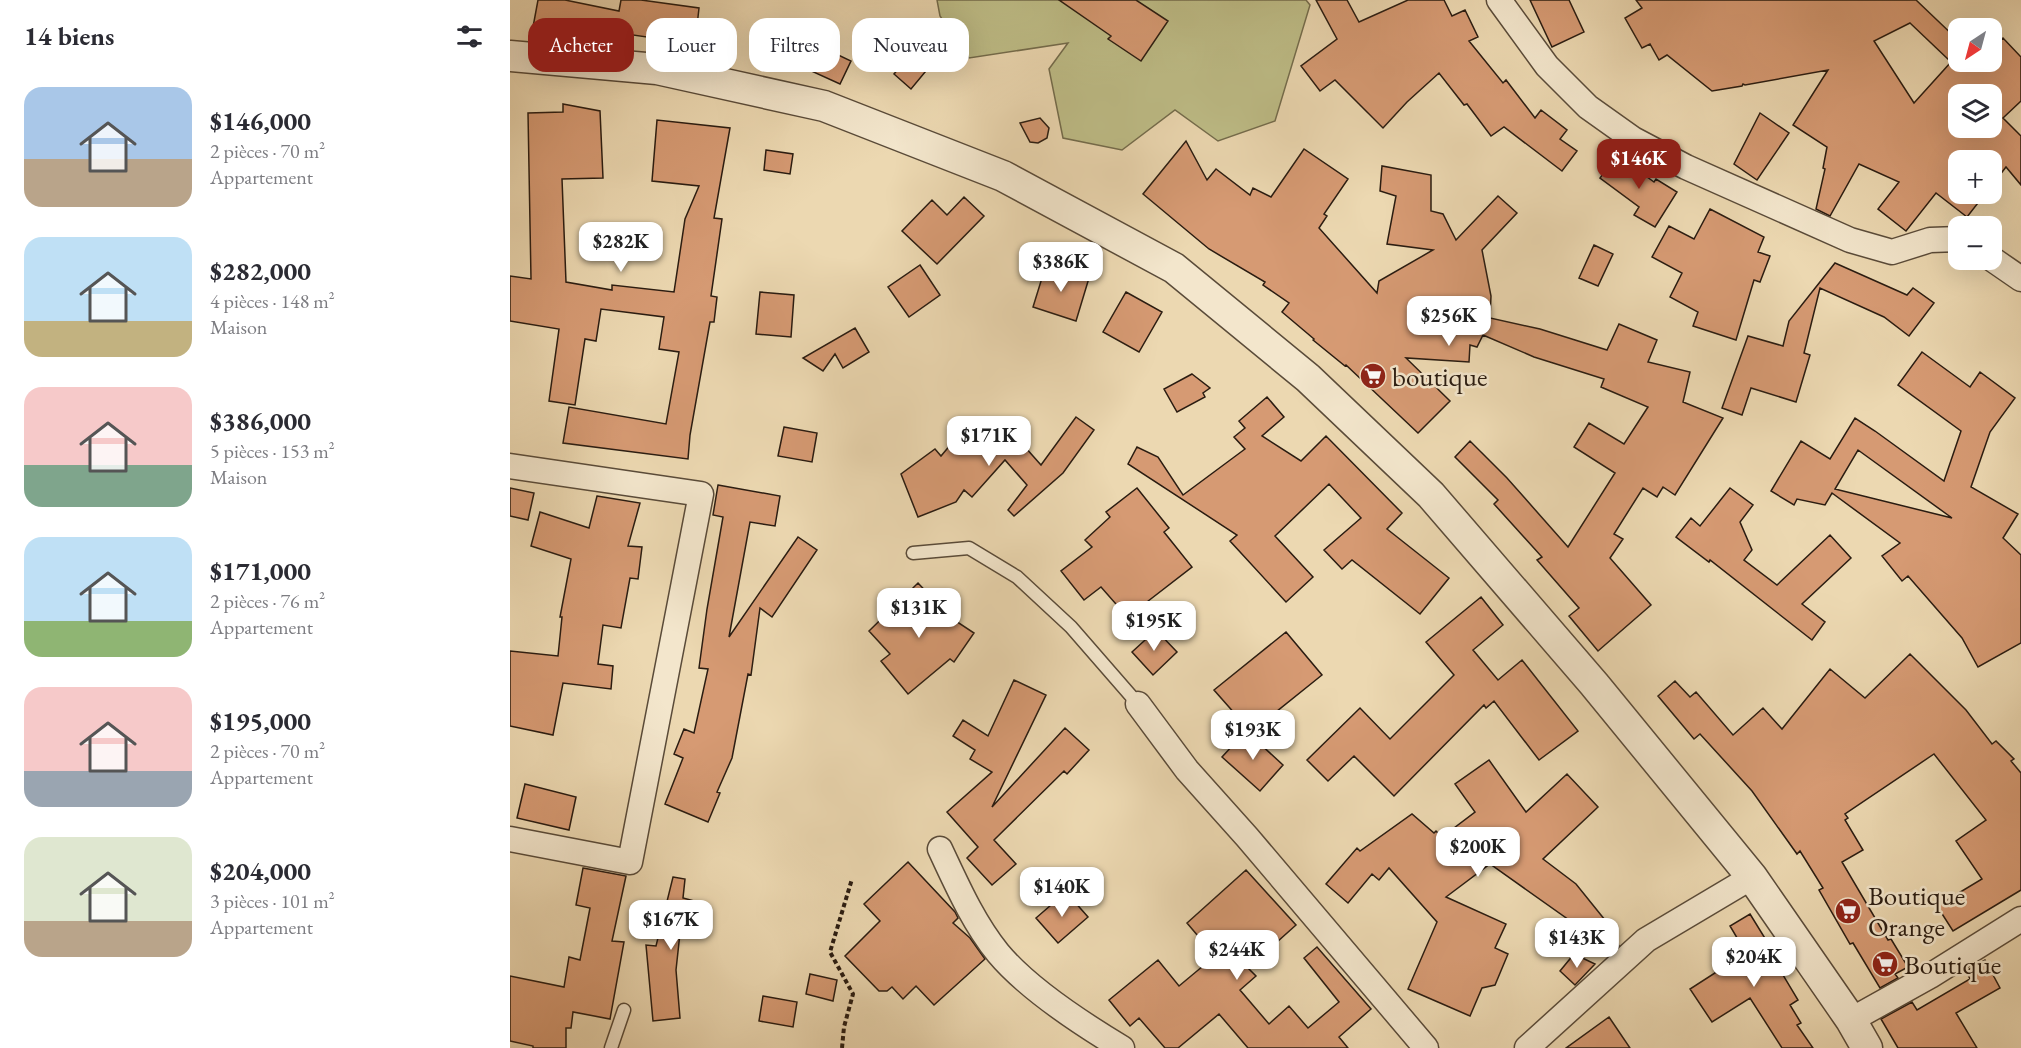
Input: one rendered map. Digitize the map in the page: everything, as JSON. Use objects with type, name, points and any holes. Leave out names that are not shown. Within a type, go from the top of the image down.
[{"type":"street","points":[[1499,0],[1547,66],[1588,106],[1633,139],[1686,167],[1850,240],[1892,252],[1930,240],[1948,239]]},
{"type":"street","points":[[510,56],[657,69],[824,106],[1003,176],[1174,268],[1308,378],[1431,495],[1594,684],[1752,877],[1851,1020],[1867,1048]]},
{"type":"street","points":[[2002,266],[2021,279]]},
{"type":"street","points":[[510,466],[701,494],[630,862],[510,838]]},
{"type":"street","points":[[1138,704],[1186,770],[1247,837],[1426,1048]]},
{"type":"street","points":[[940,849],[970,911],[999,954],[1040,993],[1122,1048]]},
{"type":"street","points":[[1527,1048],[1646,940],[1752,877]]},
{"type":"street","points":[[1851,1020],[1930,976],[2021,919]]},
{"type":"lane","points":[[913,553],[969,548],[1017,577],[1071,627],[1138,704]]},
{"type":"lane","points":[[611,1048],[624,1010]]},
{"type":"path","points":[[842,1048],[844,1026],[853,994],[830,952],[852,879]]},
{"type":"shaded area","points":[[937,0],[1306,0],[1310,5],[1275,121],[1218,141],[1175,110],[1122,150],[1063,138],[1049,69],[1068,43],[969,58],[969,18],[941,18]]},
{"type":"building","points":[[538,0],[565,0],[619,11],[621,0],[641,0],[699,8],[698,18],[646,18],[646,37],[634,35],[634,18],[535,18]]},
{"type":"building","points":[[1059,0],[1136,0],[1168,21],[1141,61],[1108,39],[1111,36]]},
{"type":"building","points":[[1316,0],[1347,0],[1359,22],[1408,0],[1444,0],[1452,16],[1465,10],[1478,37],[1469,41],[1503,83],[1506,80],[1535,118],[1541,110],[1567,130],[1560,139],[1577,151],[1562,171],[1504,127],[1491,136],[1467,104],[1464,105],[1439,73],[1383,128],[1335,80],[1320,91],[1301,66],[1337,39]]},
{"type":"building","points":[[1530,0],[1569,0],[1584,32],[1552,47]]},
{"type":"building","points":[[1636,0],[1916,0],[1948,31],[1948,59],[1910,23],[1874,41],[1914,103],[1948,65],[1948,72],[2002,72],[2003,38],[2021,57],[2021,101],[2003,118],[2021,136],[2021,185],[2006,167],[2002,172],[2002,150],[1948,150],[1948,202],[1936,193],[1906,231],[1878,209],[1899,182],[1859,164],[1830,216],[1816,209],[1825,169],[1823,168],[1827,147],[1793,125],[1828,70],[1712,91],[1667,55],[1659,60],[1650,44],[1642,48],[1625,18],[1642,8]]},
{"type":"building","points":[[840,56],[851,61],[840,84],[813,72],[840,72]]},
{"type":"building","points":[[896,72],[925,72],[911,89],[894,74]]},
{"type":"building","points":[[563,104],[600,111],[603,178],[562,179],[566,282],[612,290],[612,285],[674,292],[685,219],[699,186],[652,181],[657,120],[730,128],[714,218],[722,219],[711,296],[717,297],[714,322],[710,322],[690,435],[688,459],[563,443],[569,407],[666,424],[679,352],[659,349],[664,317],[601,309],[596,341],[585,339],[575,405],[549,401],[559,329],[510,321],[510,276],[531,279],[528,113],[563,112]]},
{"type":"building","points":[[1760,113],[1789,133],[1757,180],[1734,164]]},
{"type":"building","points":[[1040,118],[1049,128],[1047,138],[1038,143],[1030,142],[1020,123]]},
{"type":"building","points":[[1186,141],[1207,180],[1216,169],[1250,195],[1253,188],[1271,197],[1304,149],[1348,179],[1324,214],[1327,216],[1319,228],[1377,293],[1379,281],[1433,250],[1387,244],[1396,196],[1380,191],[1382,166],[1431,175],[1431,211],[1443,214],[1456,240],[1498,196],[1517,213],[1482,250],[1491,296],[1490,318],[1540,329],[1607,350],[1619,324],[1657,340],[1648,362],[1690,372],[1683,402],[1723,418],[1675,495],[1663,487],[1657,497],[1643,488],[1614,534],[1623,539],[1610,558],[1651,605],[1598,651],[1569,616],[1579,608],[1537,560],[1542,557],[1494,504],[1498,500],[1455,457],[1470,441],[1507,478],[1568,547],[1615,473],[1574,447],[1589,423],[1624,444],[1648,407],[1601,387],[1604,379],[1534,357],[1483,335],[1477,347],[1470,345],[1469,362],[1406,358],[1450,401],[1418,433],[1346,365],[1282,312],[1289,303],[1263,285],[1265,282],[1209,249],[1143,194]]},
{"type":"building","points":[[766,150],[793,154],[790,174],[764,170]]},
{"type":"building","points":[[1617,155],[1654,182],[1656,179],[1677,192],[1655,227],[1634,215],[1639,207],[1600,178]]},
{"type":"building","points":[[964,197],[984,216],[937,264],[902,231],[932,200],[947,215]]},
{"type":"building","points":[[1950,204],[1977,204],[1966,216]]},
{"type":"building","points":[[1710,209],[1764,237],[1758,252],[1770,256],[1760,282],[1754,280],[1736,340],[1693,326],[1698,312],[1670,297],[1682,273],[1652,257],[1669,226],[1694,239]]},
{"type":"building","points":[[1594,245],[1613,254],[1598,286],[1579,278]]},
{"type":"building","points":[[1835,263],[1907,295],[1913,288],[1934,303],[1909,336],[1884,317],[1820,288],[1804,353],[1810,355],[1796,402],[1751,388],[1742,415],[1722,408],[1748,336],[1783,346],[1789,321]]},
{"type":"building","points":[[920,265],[940,295],[909,317],[888,287]]},
{"type":"building","points":[[1046,265],[1089,278],[1076,321],[1033,307]]},
{"type":"building","points":[[760,292],[794,295],[791,337],[756,334]]},
{"type":"building","points":[[1126,292],[1162,312],[1139,352],[1103,332]]},
{"type":"building","points":[[855,328],[869,352],[843,368],[835,354],[823,371],[803,358]]},
{"type":"building","points":[[1922,352],[1970,387],[1980,372],[2015,398],[1990,432],[1971,487],[2018,514],[2003,538],[2021,555],[2021,643],[1978,667],[1962,638],[1908,576],[1902,581],[1882,556],[1900,543],[1832,493],[1825,505],[1797,499],[1794,505],[1771,491],[1801,441],[1830,459],[1855,418],[1944,481],[1961,431],[1898,385]],"holes":[[[1858,450],[1952,518],[1835,489]]]},
{"type":"building","points":[[1192,374],[1210,388],[1203,393],[1205,397],[1177,412],[1164,389]]},
{"type":"building","points":[[1267,397],[1284,417],[1262,436],[1301,461],[1326,436],[1402,513],[1387,529],[1449,578],[1420,614],[1352,560],[1342,569],[1324,550],[1361,518],[1329,484],[1275,536],[1313,577],[1286,602],[1230,541],[1237,535],[1128,464],[1137,447],[1158,457],[1183,495],[1245,449],[1234,437],[1245,428],[1239,421]]},
{"type":"building","points":[[1076,417],[1094,430],[1063,473],[1014,516],[1008,510],[1027,485],[1005,460],[972,497],[964,490],[956,502],[918,517],[901,474],[935,449],[941,456],[957,437],[970,447],[1001,420],[1041,465]]},
{"type":"building","points":[[784,427],[817,433],[812,462],[778,456]]},
{"type":"building","points":[[718,485],[780,496],[775,526],[750,522],[729,637],[798,537],[817,550],[772,617],[760,608],[751,675],[748,674],[732,758],[717,792],[720,793],[708,822],[665,804],[683,758],[674,754],[684,729],[694,733],[708,669],[699,668],[723,517],[713,515]]},
{"type":"building","points":[[510,488],[534,493],[528,520],[510,516]]},
{"type":"building","points":[[1137,488],[1169,528],[1164,532],[1192,567],[1143,605],[1145,607],[1130,620],[1101,587],[1084,600],[1061,571],[1092,547],[1085,540],[1110,517],[1106,512]]},
{"type":"building","points":[[1730,488],[1753,505],[1740,522],[1752,550],[1744,560],[1777,585],[1830,535],[1851,558],[1802,604],[1825,622],[1812,640],[1710,560],[1709,562],[1676,537],[1691,518],[1700,526]]},
{"type":"building","points":[[597,496],[640,503],[628,546],[642,547],[638,579],[630,578],[621,628],[603,625],[598,664],[613,666],[611,689],[563,683],[553,735],[510,726],[510,651],[558,656],[562,617],[560,617],[571,559],[531,546],[540,512],[589,528]]},
{"type":"building","points":[[918,583],[934,600],[930,604],[974,633],[954,662],[950,659],[908,694],[881,661],[890,654],[869,631]]},
{"type":"building","points":[[1481,597],[1503,625],[1473,650],[1498,680],[1522,660],[1578,731],[1539,760],[1494,701],[1486,708],[1484,705],[1394,796],[1354,756],[1328,781],[1307,760],[1360,708],[1390,739],[1454,675],[1426,642]]},
{"type":"building","points":[[1156,630],[1177,652],[1153,675],[1132,652]]},
{"type":"building","points":[[1286,632],[1322,675],[1251,732],[1214,690]]},
{"type":"building","points":[[1910,654],[1966,710],[1992,744],[1996,741],[2014,759],[2011,761],[2021,773],[2021,890],[1953,931],[1937,906],[1982,879],[1956,841],[1986,820],[1934,754],[1845,814],[1848,818],[1845,820],[1863,850],[1842,862],[1888,940],[1891,939],[1908,967],[1895,974],[1898,978],[1880,988],[1853,943],[1850,944],[1819,890],[1823,888],[1800,851],[1797,854],[1752,791],[1700,734],[1694,739],[1658,696],[1675,681],[1690,697],[1696,692],[1733,735],[1763,708],[1782,729],[1830,669],[1865,698]]},
{"type":"building","points":[[1014,680],[1046,695],[992,807],[1065,728],[1089,750],[1067,774],[1064,771],[994,840],[1016,864],[992,885],[967,858],[978,847],[947,812],[992,772],[970,759],[975,750],[953,736],[963,720],[988,736]]},
{"type":"building","points":[[1246,731],[1283,765],[1260,791],[1222,757]]},
{"type":"building","points":[[1489,760],[1526,812],[1567,774],[1598,807],[1543,859],[1576,884],[1609,925],[1619,946],[1613,951],[1490,864],[1446,897],[1506,924],[1495,948],[1508,954],[1495,985],[1482,988],[1470,1016],[1408,989],[1437,922],[1389,868],[1379,880],[1372,874],[1348,903],[1326,884],[1357,848],[1360,851],[1412,814],[1442,837],[1475,812],[1455,784]]},
{"type":"building","points":[[525,784],[576,797],[569,830],[517,818]]},
{"type":"building","points":[[908,862],[955,912],[958,918],[953,923],[970,938],[985,959],[934,1005],[916,986],[903,999],[892,987],[887,991],[879,991],[845,956],[880,921],[864,904]]},
{"type":"building","points":[[583,868],[626,876],[612,941],[624,942],[610,1019],[573,1012],[571,1028],[566,1028],[566,1048],[533,1048],[533,1046],[510,1041],[510,976],[564,987],[569,957],[580,960],[590,908],[576,905]]},
{"type":"building","points":[[1246,870],[1296,925],[1248,968],[1256,976],[1240,990],[1269,1024],[1289,1006],[1308,1028],[1339,1002],[1304,958],[1317,947],[1371,1009],[1339,1037],[1348,1048],[1248,1048],[1219,1014],[1178,1048],[1165,1048],[1139,1018],[1130,1026],[1109,1000],[1158,960],[1179,986],[1215,956],[1187,923]]},
{"type":"building","points":[[673,877],[685,879],[683,898],[709,905],[703,930],[681,924],[676,970],[680,1018],[653,1021],[646,945],[656,946]]},
{"type":"building","points":[[1066,892],[1088,917],[1058,943],[1036,918]]},
{"type":"building","points":[[1750,914],[1771,948],[1768,950],[1798,1000],[1790,1005],[1801,1023],[1797,1025],[1813,1048],[1782,1048],[1750,998],[1712,1022],[1690,989],[1746,953],[1730,926]]},
{"type":"building","points":[[1574,954],[1595,964],[1575,985],[1560,971]]},
{"type":"building","points":[[1985,960],[2000,988],[1956,1013],[1977,1048],[1898,1048],[1881,1019],[1912,1002],[1917,1010],[1970,979],[1966,971]]},
{"type":"building","points":[[810,974],[837,980],[833,1001],[806,994]]},
{"type":"building","points":[[763,996],[797,1002],[793,1027],[759,1021]]},
{"type":"building","points":[[1609,1017],[1630,1048],[1566,1048]]},
{"type":"place","name":"boutique","points":[[1373,376]]},
{"type":"place","name":"Boutique Orange","points":[[1848,911]]},
{"type":"place","name":"Boutique","points":[[1885,964]]}]
